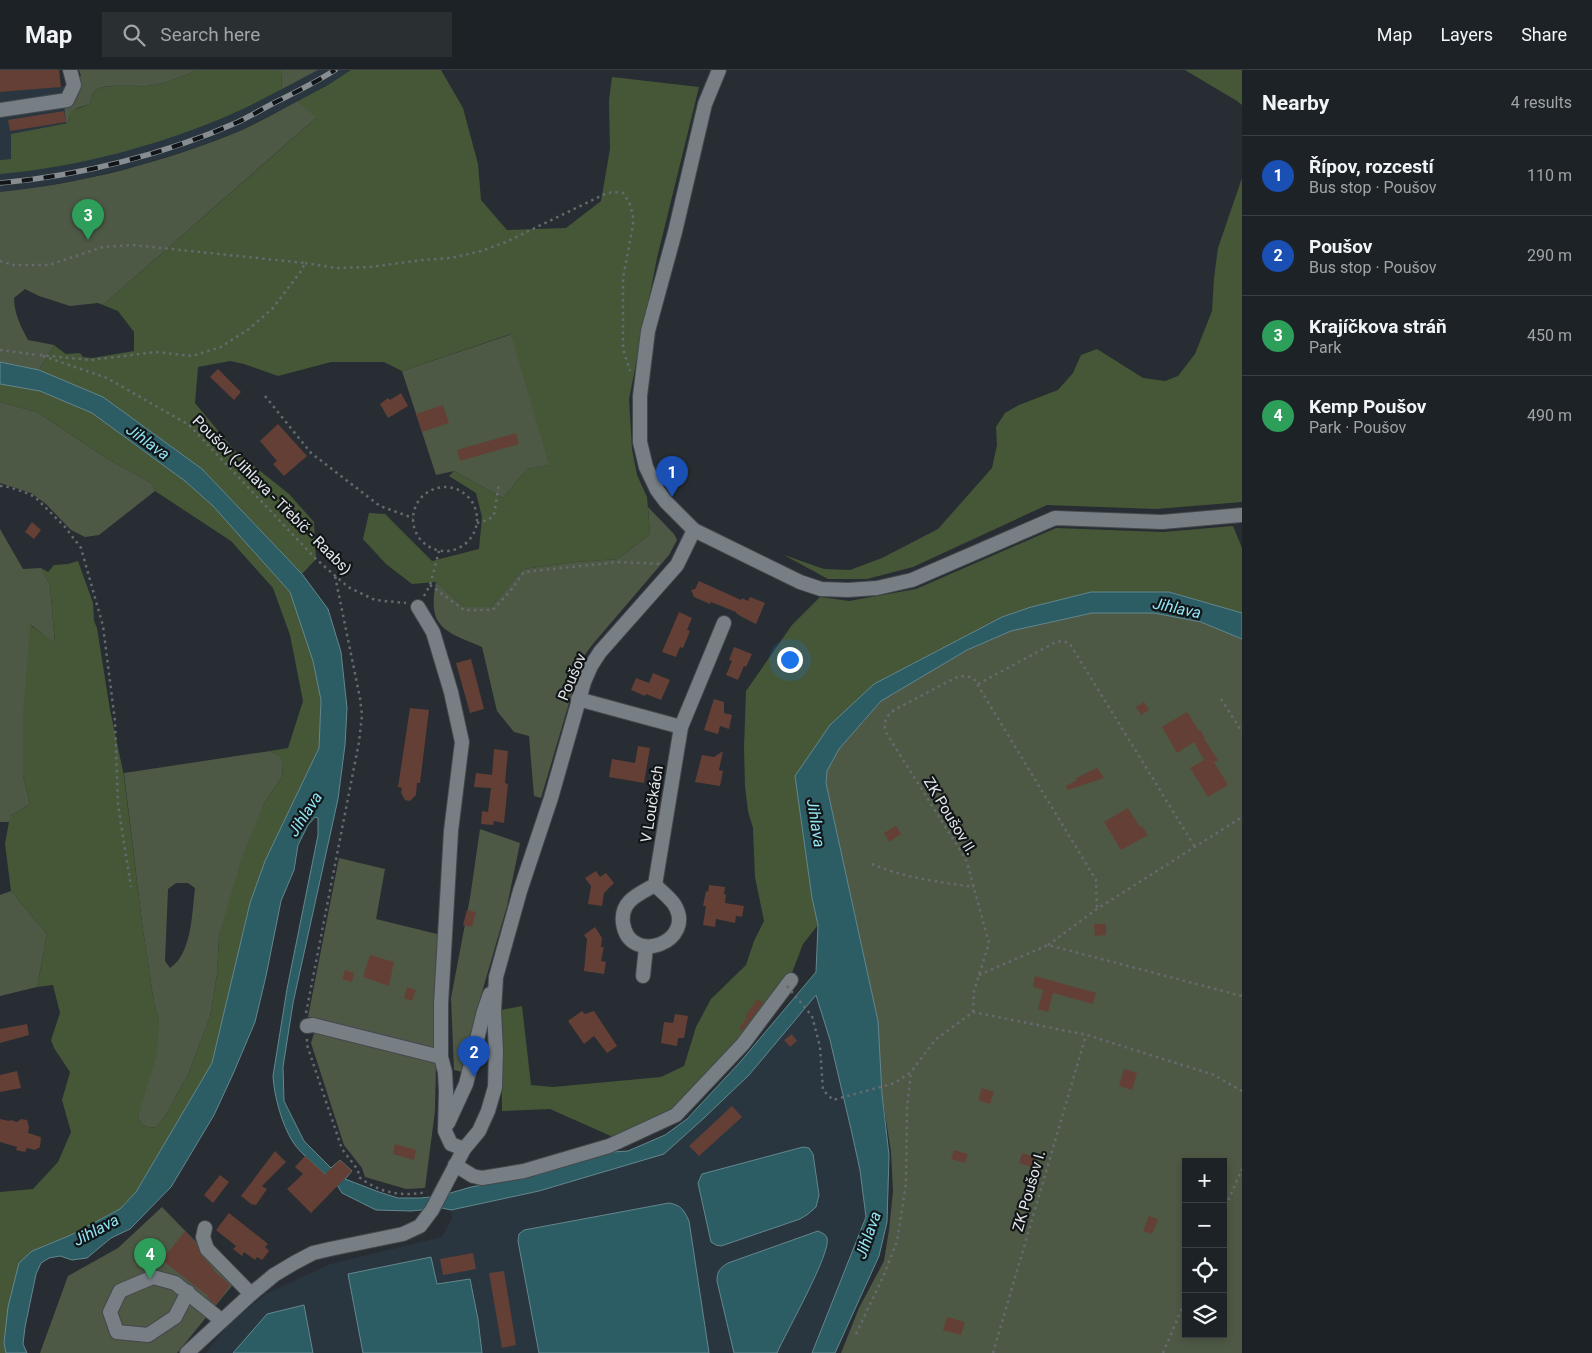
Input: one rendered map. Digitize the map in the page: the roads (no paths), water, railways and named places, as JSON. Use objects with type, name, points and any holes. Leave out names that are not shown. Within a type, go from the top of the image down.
[{"type":"street","points":[[1,112],[67,100],[74,85],[70,70]]},
{"type":"street","points":[[719,70],[705,104],[675,232],[648,331],[640,396],[640,435],[646,467],[657,490],[666,502],[694,530],[800,582],[821,589],[848,590],[877,588],[912,580],[1055,518],[1162,522],[1242,515]]},
{"type":"street","name":"Poušov","points":[[187,1353],[251,1294],[274,1275],[294,1262],[313,1254],[403,1234],[415,1229],[426,1219],[438,1191],[488,1112],[495,1087],[494,1011],[496,977],[520,891],[551,798],[578,699],[591,666],[600,652],[676,565],[694,530]]},
{"type":"street","points":[[418,607],[433,632],[451,692],[462,742],[451,831],[441,1004],[442,1057],[446,1091],[445,1131],[451,1144],[464,1149]]},
{"type":"street","name":"V Loučkách","points":[[655,885],[681,727],[724,623]]},
{"type":"street","points":[[578,699],[681,727]]},
{"type":"street","points":[[655,885],[675,906],[678,925],[671,938],[666,942],[653,947],[646,947],[634,942],[626,932],[622,920],[623,913],[625,907],[634,897],[655,885]]},
{"type":"street","points":[[643,976],[646,947]]},
{"type":"street","points":[[445,1131],[466,1084],[484,1011],[496,977]]},
{"type":"street","points":[[456,1165],[473,1176],[482,1178],[524,1171],[609,1146],[676,1115],[743,1044],[789,983]]},
{"type":"street","points":[[307,1026],[313,1025],[442,1057]]},
{"type":"street","points":[[205,1228],[203,1237],[207,1249],[251,1294]]},
{"type":"street","points":[[188,1292],[175,1317],[148,1335],[117,1332],[110,1312],[120,1291],[153,1277],[175,1283],[188,1292],[221,1320]]},
{"type":"water","name":"Jihlava","points":[[0,362],[39,370],[103,397],[202,469],[302,574],[328,609],[341,652],[347,708],[345,745],[338,799],[293,1003],[283,1067],[284,1101],[304,1141],[331,1168],[340,1160],[352,1171],[345,1179],[398,1198],[440,1196],[471,1187],[537,1175],[612,1152],[628,1151],[665,1135],[687,1119],[741,1061],[816,972],[818,925],[812,898],[795,776],[830,725],[874,684],[1002,617],[1031,607],[1091,592],[1169,592],[1242,613],[1242,639],[1201,622],[1154,613],[1092,613],[1011,631],[967,650],[881,701],[839,749],[827,771],[826,783],[878,1021],[882,1094],[889,1155],[887,1222],[879,1256],[835,1353],[812,1353],[866,1217],[860,1170],[851,1129],[830,1040],[816,995],[749,1075],[664,1154],[539,1191],[451,1210],[442,1208],[411,1211],[376,1210],[342,1193],[337,1185],[296,1147],[282,1119],[273,1076],[287,989],[318,835],[318,818],[315,817],[308,825],[298,845],[294,870],[281,901],[255,1022],[214,1115],[171,1187],[130,1229],[111,1238],[87,1258],[72,1260],[60,1256],[49,1258],[41,1263],[36,1274],[25,1327],[23,1344],[27,1353],[6,1353],[4,1343],[8,1307],[19,1263],[32,1251],[71,1235],[120,1209],[136,1192],[212,1063],[250,903],[265,861],[319,748],[321,700],[313,661],[290,592],[213,506],[185,481],[92,413],[40,391],[0,384]]},
{"type":"water","points":[[803,1147],[809,1148],[813,1154],[819,1195],[816,1207],[800,1219],[721,1246],[711,1242],[698,1183],[702,1174]]},
{"type":"water","points":[[669,1203],[682,1209],[689,1221],[709,1353],[539,1353],[518,1241],[519,1234],[524,1230]]},
{"type":"water","points":[[818,1231],[827,1238],[827,1246],[807,1294],[777,1353],[734,1353],[717,1281],[720,1270],[728,1263]]},
{"type":"water","points":[[431,1257],[437,1284],[470,1279],[482,1353],[363,1353],[348,1274]]},
{"type":"water","points":[[304,1305],[313,1353],[233,1353],[267,1314]]},
{"type":"railway","points":[[0,183],[30,180],[91,169],[152,154],[182,144],[238,122],[335,70]]},
{"type":"place","name":"Krajíčkova stráň","points":[[88,240]]},
{"type":"place","name":"Řípov, rozcestí","points":[[672,497]]},
{"type":"place","name":"Poušov","points":[[474,1077]]},
{"type":"place","name":"Kemp Poušov","points":[[150,1279]]}]
